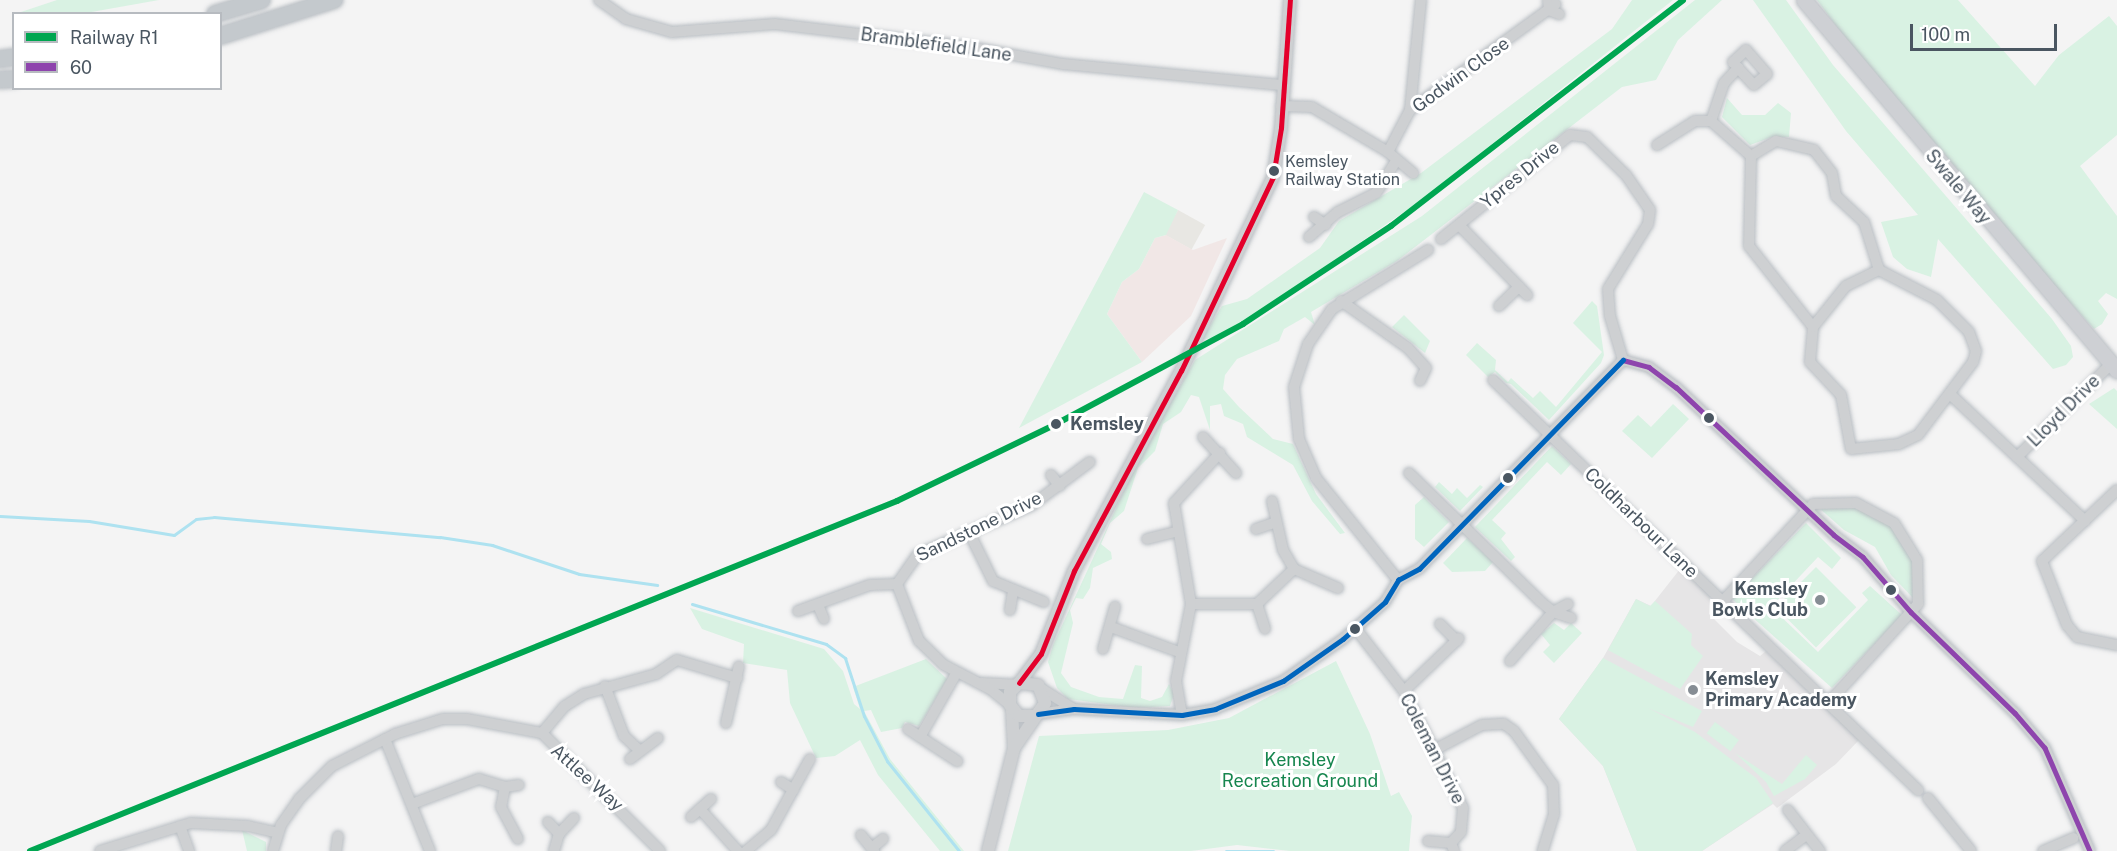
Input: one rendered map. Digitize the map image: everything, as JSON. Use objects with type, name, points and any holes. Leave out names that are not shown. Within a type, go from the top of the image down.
[{"type":"highway","points":[[222,12],[262,0]]},
{"type":"highway","points":[[222,35],[334,0]]},
{"type":"main road","name":"Swale Way","points":[[1804,0],[2114,367]]},
{"type":"street","name":"Bramblefield Lane","points":[[598,0],[626,19],[672,32],[775,24],[969,47],[1063,64],[1281,85]]},
{"type":"street","points":[[988,851],[1014,748],[1009,696],[1041,654],[1096,524],[1170,391],[1273,177],[1290,0]]},
{"type":"street","points":[[1410,110],[1421,0]]},
{"type":"street","name":"Godwin Close","points":[[1388,152],[1410,110],[1553,7]]},
{"type":"street","points":[[1711,121],[1724,83],[1738,68]]},
{"type":"street","points":[[1281,106],[1312,107],[1388,152],[1413,173]]},
{"type":"street","points":[[1657,145],[1695,121],[1711,121],[1751,156]]},
{"type":"street","name":"Ypres Drive","points":[[1441,239],[1574,133],[1587,137],[1626,175],[1650,210],[1645,230],[1608,289],[1610,316],[1623,360]]},
{"type":"street","points":[[1751,156],[1776,141],[1814,150],[1832,173],[1836,196],[1864,222],[1879,270],[1937,300],[1970,332],[1976,351],[1974,362],[1952,395],[1918,435],[1881,448],[1851,449],[1841,395],[1810,362],[1813,327],[1846,286],[1879,270]]},
{"type":"street","points":[[1751,156],[1749,246],[1813,327]]},
{"type":"street","points":[[1309,237],[1326,225],[1338,212],[1376,193],[1397,160]]},
{"type":"street","points":[[1314,217],[1326,225]]},
{"type":"street","points":[[1459,225],[1527,295]]},
{"type":"street","points":[[1398,580],[1332,502],[1306,460],[1299,439],[1294,401],[1300,364],[1319,326],[1341,302],[1392,276],[1428,250]]},
{"type":"street","points":[[1499,306],[1519,287]]},
{"type":"street","points":[[1341,302],[1408,348],[1426,368],[1420,381]]},
{"type":"street","points":[[798,611],[870,585],[897,584],[912,632],[956,674],[973,682],[1023,717],[1074,709],[1182,715],[1215,708],[1283,681],[1356,628],[1385,602],[1398,580],[1419,569],[1623,360],[1664,375],[1808,511],[1863,557],[1911,612],[2045,748],[2090,851]]},
{"type":"street","name":"Lloyd Drive","points":[[2017,457],[2114,367]]},
{"type":"street","name":"Coldharbour Lane","points":[[1493,380],[1918,790]]},
{"type":"street","name":"Lloyd Drive","points":[[1952,395],[2085,521]]},
{"type":"street","points":[[1203,437],[1236,473]]},
{"type":"street","points":[[1182,715],[1176,681],[1179,652],[1191,604],[1174,503],[1220,453]]},
{"type":"street","name":"Sandstone Drive","points":[[897,584],[916,555],[1032,505],[1090,462]]},
{"type":"street","points":[[1410,473],[1553,612],[1571,618]]},
{"type":"street","name":"Sandstone Drive","points":[[1051,475],[1059,486]]},
{"type":"street","points":[[2117,490],[2042,561],[2067,625],[2077,638],[2117,645]]},
{"type":"street","points":[[1272,501],[1276,522],[1294,569],[1338,588]]},
{"type":"street","points":[[1723,602],[1813,504],[1845,501],[1867,506],[1894,523],[1908,540],[1920,571],[1918,604],[1829,702]]},
{"type":"street","points":[[1256,529],[1276,522]]},
{"type":"street","points":[[1147,539],[1178,531]]},
{"type":"street","points":[[969,532],[987,574],[1013,590],[1044,602]]},
{"type":"street","points":[[1191,604],[1257,604],[1294,569]]},
{"type":"street","points":[[1010,610],[1013,590]]},
{"type":"street","points":[[1257,604],[1264,629]]},
{"type":"street","points":[[1510,661],[1553,612],[1568,604]]},
{"type":"street","points":[[818,605],[824,619]]},
{"type":"street","points":[[1103,649],[1111,627],[1114,607]]},
{"type":"street","points":[[1404,691],[1458,639],[1440,624]]},
{"type":"street","points":[[1111,627],[1179,652]]},
{"type":"street","name":"Coleman Drive","points":[[1356,628],[1404,691],[1436,749],[1465,816],[1461,832],[1453,847],[1428,841]]},
{"type":"street","points":[[1014,748],[1045,703],[1041,688],[1041,654]]},
{"type":"street","points":[[542,733],[565,706],[605,686],[656,674],[677,660],[737,678]]},
{"type":"street","points":[[726,723],[739,666]]},
{"type":"street","points":[[920,737],[956,674]]},
{"type":"street","points":[[973,682],[1018,684],[1041,688],[1074,709]]},
{"type":"street","points":[[605,686],[624,736],[638,749]]},
{"type":"street","name":"Attlee Way","points":[[273,851],[278,833],[313,782],[364,746],[444,719],[482,720],[542,733],[660,851]]},
{"type":"street","points":[[1436,749],[1482,725],[1504,724],[1514,731],[1553,785],[1554,814],[1543,851]]},
{"type":"street","points":[[908,729],[957,761]]},
{"type":"street","points":[[630,759],[638,749],[658,738]]},
{"type":"street","points":[[385,739],[430,851]]},
{"type":"street","points":[[747,851],[771,830],[810,759]]},
{"type":"street","points":[[412,804],[479,779],[505,787],[519,785]]},
{"type":"street","points":[[781,782],[794,790]]},
{"type":"street","points":[[505,787],[501,807],[518,838]]},
{"type":"street","points":[[1928,798],[1971,851]]},
{"type":"street","points":[[692,817],[711,799]]},
{"type":"street","points":[[700,809],[738,851]]},
{"type":"street","points":[[1788,810],[1805,836],[1820,851]]},
{"type":"street","points":[[554,851],[559,834],[574,819]]},
{"type":"street","points":[[548,822],[559,834]]},
{"type":"street","points":[[100,851],[180,826],[217,823],[278,833]]},
{"type":"street","points":[[180,826],[189,851]]},
{"type":"street","points":[[861,835],[873,849],[882,839]]},
{"type":"street","points":[[336,851],[338,836]]},
{"type":"street","points":[[1785,851],[1805,836]]},
{"type":"street","points":[[2043,851],[2058,848],[2073,838]]},
{"type":"shaded area","points":[[1178,210],[1205,225],[1192,250],[1164,234]]},
{"type":"shaded area","points":[[1166,235],[1193,250],[1227,238],[1191,316],[1142,362],[1107,314],[1122,282],[1139,269],[1155,238]]},
{"type":"shaded area","name":"Kemsley Primary Academy","points":[[1680,569],[1710,594],[1709,614],[1737,642],[1760,656],[1766,651],[1859,740],[1836,764],[1777,808],[1773,804],[1702,851],[1637,851],[1603,766],[1559,719],[1603,658],[1636,599],[1651,606]]},
{"type":"green space","points":[[57,0],[159,0],[92,12],[21,12]]},
{"type":"green space","points":[[1632,0],[1673,0],[1424,198],[1260,312],[1216,338],[1202,339],[1222,306],[1247,299],[1320,248],[1339,221],[1421,173],[1612,29]]},
{"type":"green space","points":[[1695,0],[1722,0],[1678,40],[1656,80],[1622,87],[1397,261],[1311,312],[1315,325],[1305,317],[1284,329],[1279,341],[1237,359],[1225,375],[1223,389],[1239,407],[1273,439],[1293,444],[1316,494],[1345,533],[1340,534],[1312,501],[1293,465],[1247,437],[1243,424],[1224,416],[1221,404],[1210,406],[1210,430],[1199,397],[1191,395],[1181,412],[1163,424],[1155,451],[1138,468],[1124,511],[1110,523],[1101,544],[1111,552],[1112,559],[1093,568],[1090,588],[1083,599],[1076,598],[1070,610],[1073,623],[1061,673],[1071,687],[1099,697],[1123,699],[1135,665],[1142,666],[1141,698],[1150,701],[1162,697],[1169,684],[1174,694],[1170,706],[1136,708],[1068,699],[1057,688],[1048,662],[1053,645],[1135,467],[1195,360],[1422,216]]},
{"type":"green space","points":[[1753,0],[1786,0],[1833,65],[2052,319],[2071,346],[2073,357],[2066,365],[2053,369],[1938,239],[1931,277],[1907,269],[1893,257],[1881,222],[1918,215],[1846,131]]},
{"type":"green space","points":[[1817,0],[1958,0],[2035,86],[2059,55],[2109,16],[2117,26],[2117,135],[2080,166],[2117,216],[2117,299],[2106,293],[2098,301],[2108,314],[2102,324],[2094,329],[2017,244],[1872,75]]},
{"type":"green space","points":[[1727,98],[1742,115],[1765,115],[1778,103],[1791,113],[1789,137],[1772,137],[1750,145],[1722,117]]},
{"type":"green space","points":[[1144,192],[1178,210],[1166,235],[1155,238],[1139,269],[1122,282],[1107,314],[1142,362],[1019,428]]},
{"type":"green space","points":[[1592,301],[1597,306],[1604,355],[1601,363],[1549,420],[1511,384],[1506,383],[1495,372],[1488,377],[1466,355],[1477,343],[1496,360],[1495,370],[1508,382],[1511,378],[1533,398],[1540,391],[1556,407],[1602,352],[1573,323]]},
{"type":"green space","points":[[1404,315],[1430,341],[1425,353],[1392,327]]},
{"type":"green space","points":[[2114,388],[2117,391],[2117,429],[2089,404]]},
{"type":"green space","points":[[1673,404],[1689,419],[1652,458],[1622,431],[1638,415],[1651,427]]},
{"type":"green space","points":[[1552,446],[1571,464],[1561,475],[1547,462],[1492,520],[1506,533],[1501,539],[1515,557],[1511,561],[1475,527]]},
{"type":"green space","points":[[1439,482],[1452,494],[1457,488],[1467,498],[1480,485],[1483,487],[1460,511],[1435,487]]},
{"type":"green space","points":[[1424,497],[1449,522],[1424,547],[1415,539],[1415,505]]},
{"type":"green space","points":[[1840,505],[1862,509],[1891,526],[1913,560],[1916,601],[1891,575],[1875,547],[1844,530],[1818,507]]},
{"type":"green space","points":[[1806,523],[1841,558],[1832,569],[1818,557],[1771,607],[1818,652],[1868,600],[1862,593],[1870,586],[1902,615],[1832,688],[1732,599]]},
{"type":"green space","points":[[1467,538],[1493,562],[1485,571],[1452,572],[1443,563]]},
{"type":"green space","points":[[1816,567],[1856,607],[1816,648],[1776,607]]},
{"type":"green space","points":[[1636,599],[1650,606],[1655,601],[1692,634],[1691,645],[1703,656],[1680,689],[1608,650]]},
{"type":"green space","points":[[690,608],[824,649],[843,671],[854,704],[860,709],[853,687],[926,659],[947,679],[919,726],[905,722],[902,728],[881,732],[871,710],[864,711],[890,759],[964,851],[940,851],[878,775],[860,740],[835,756],[816,758],[790,703],[787,670],[743,663],[744,644],[702,629]]},
{"type":"green space","points":[[1554,623],[1564,630],[1571,623],[1582,633],[1554,663],[1543,652],[1550,645],[1541,634]]},
{"type":"green space","points":[[1603,658],[1702,711],[1693,727],[1648,708],[1695,732],[1756,778],[1773,803],[1702,851],[1637,851],[1603,766],[1559,719]]},
{"type":"green space","name":"Kemsley Recreation Ground","points":[[1336,661],[1370,734],[1391,796],[1399,792],[1412,816],[1409,851],[1290,851],[1237,845],[1191,851],[1008,851],[1039,736],[1168,730],[1229,718]]},
{"type":"green space","points":[[1715,722],[1739,740],[1731,751],[1707,733]]},
{"type":"green space","points":[[1735,753],[1782,784],[1806,755],[1817,765],[1805,779],[1774,796],[1766,782]]},
{"type":"green space","points":[[242,830],[266,842],[266,851],[247,851]]},
{"type":"waterway","points":[[0,516],[89,521],[174,535],[196,519],[214,517],[440,537],[492,545],[579,574],[657,585]]},
{"type":"waterway","points":[[692,604],[826,644],[845,658],[864,716],[887,761],[959,851]]},
{"type":"waterway","points":[[1226,851],[1273,851]]},
{"type":"rail line","name":"R1","points":[[30,851],[897,501],[1056,424],[1243,324],[1391,226],[1683,0]]},
{"type":"transit line","points":[[1019,683],[1041,654],[1074,571],[1181,371],[1273,177],[1281,128],[1290,0]]},
{"type":"transit line","name":"60","points":[[1623,360],[1649,367],[1676,387],[1834,535],[1863,557],[1911,612],[2015,713],[2045,748],[2090,851]]},
{"type":"transit line","points":[[1038,714],[1074,709],[1182,715],[1215,709],[1283,681],[1343,639],[1385,602],[1398,580],[1419,569],[1623,360]]},
{"type":"place","name":"Kemsley Railway Station","points":[[1274,171]]},
{"type":"place","name":"Kemsley","points":[[1056,424]]},
{"type":"place","name":"Kemsley Bowls Club","points":[[1820,600]]},
{"type":"place","name":"Kemsley Primary Academy","points":[[1693,690]]}]
